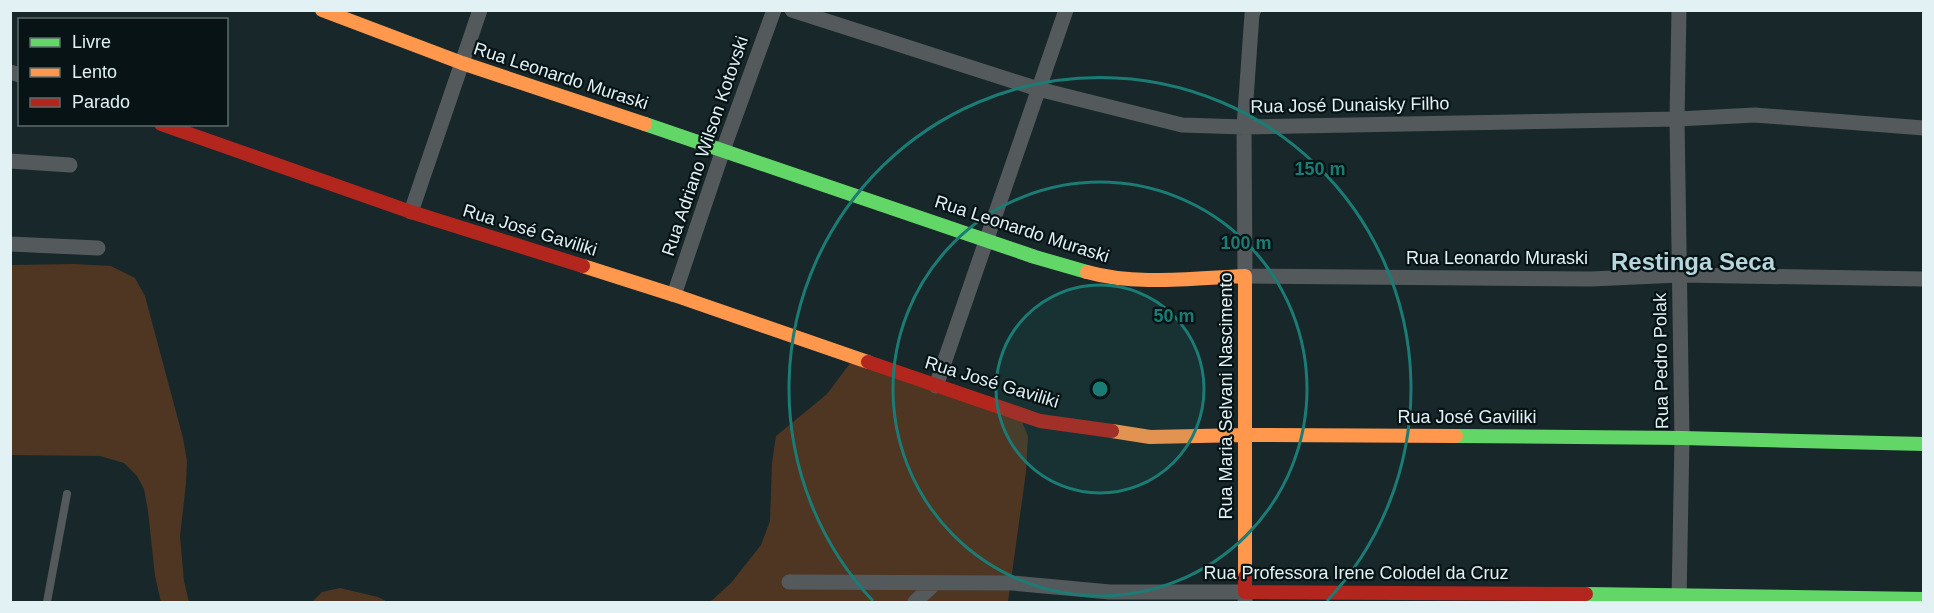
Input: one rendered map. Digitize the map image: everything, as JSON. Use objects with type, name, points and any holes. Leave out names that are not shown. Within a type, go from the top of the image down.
[{"type":"street","name":"Rua Leonardo Muraski","points":[[322,10],[462,63],[1035,257],[1106,277],[1143,279],[1245,276],[1591,279],[1680,275],[1923,279]]},
{"type":"street","points":[[411,213],[480,10]]},
{"type":"street","name":"Rua Adriano Wilson Kotovski","points":[[674,295],[774,10]]},
{"type":"street","name":"Rua José Dunaisky Filho","points":[[792,10],[1038,88],[1182,125],[1244,127],[1677,119],[1755,115],[1923,128]]},
{"type":"street","points":[[936,386],[1066,10]]},
{"type":"street","name":"Rua Maria Selvani Nascimento","points":[[1245,597],[1244,127],[1254,10]]},
{"type":"street","name":"Rua Pedro Polak","points":[[1679,10],[1677,119],[1682,438],[1679,599]]},
{"type":"street","name":"Rua José Gaviliki","points":[[167,126],[411,213],[674,295],[1040,421],[1150,437],[1246,435],[1682,438],[1923,444]]},
{"type":"street","points":[[10,161],[70,165]]},
{"type":"street","points":[[10,244],[98,248]]},
{"type":"street","name":"Rua Professora Irene Colodel da Cruz","points":[[789,582],[1012,583],[1110,592],[1245,597],[1923,599]]},
{"type":"street","points":[[915,603],[935,583]]},
{"type":"lane","points":[[47,603],[67,494]]},
{"type":"shaded area","points":[[11,265],[111,266],[135,278],[145,296],[187,461],[180,536],[184,581],[189,602],[161,602],[155,576],[144,489],[137,476],[124,463],[100,456],[11,455]]},
{"type":"shaded area","points":[[851,362],[1020,417],[1028,436],[1026,472],[1008,602],[710,602],[731,583],[761,545],[770,521],[772,463],[776,436],[827,394]]},
{"type":"shaded area","points":[[340,588],[378,597],[388,602],[312,602],[322,592]]},
{"type":"traffic: fast","points":[[645,124],[1035,257],[1087,272]]},
{"type":"traffic: fast","points":[[1456,436],[1682,438],[1924,444]]},
{"type":"traffic: fast","points":[[1586,594],[1924,599]]},
{"type":"traffic: slow","points":[[322,10],[462,63],[645,124]]},
{"type":"traffic: slow","points":[[583,266],[868,362]]},
{"type":"traffic: slow","points":[[1087,272],[1145,280],[1245,276],[1245,577]]},
{"type":"traffic: slow","points":[[1112,431],[1150,437],[1456,436]]},
{"type":"traffic: jam","points":[[167,126],[411,212],[583,266]]},
{"type":"traffic: jam","points":[[868,362],[1040,421],[1112,431]]},
{"type":"traffic: jam","points":[[1245,577],[1245,592],[1586,594]]},
{"type":"district","name":"Restinga Seca","points":[[1693,261]]}]
